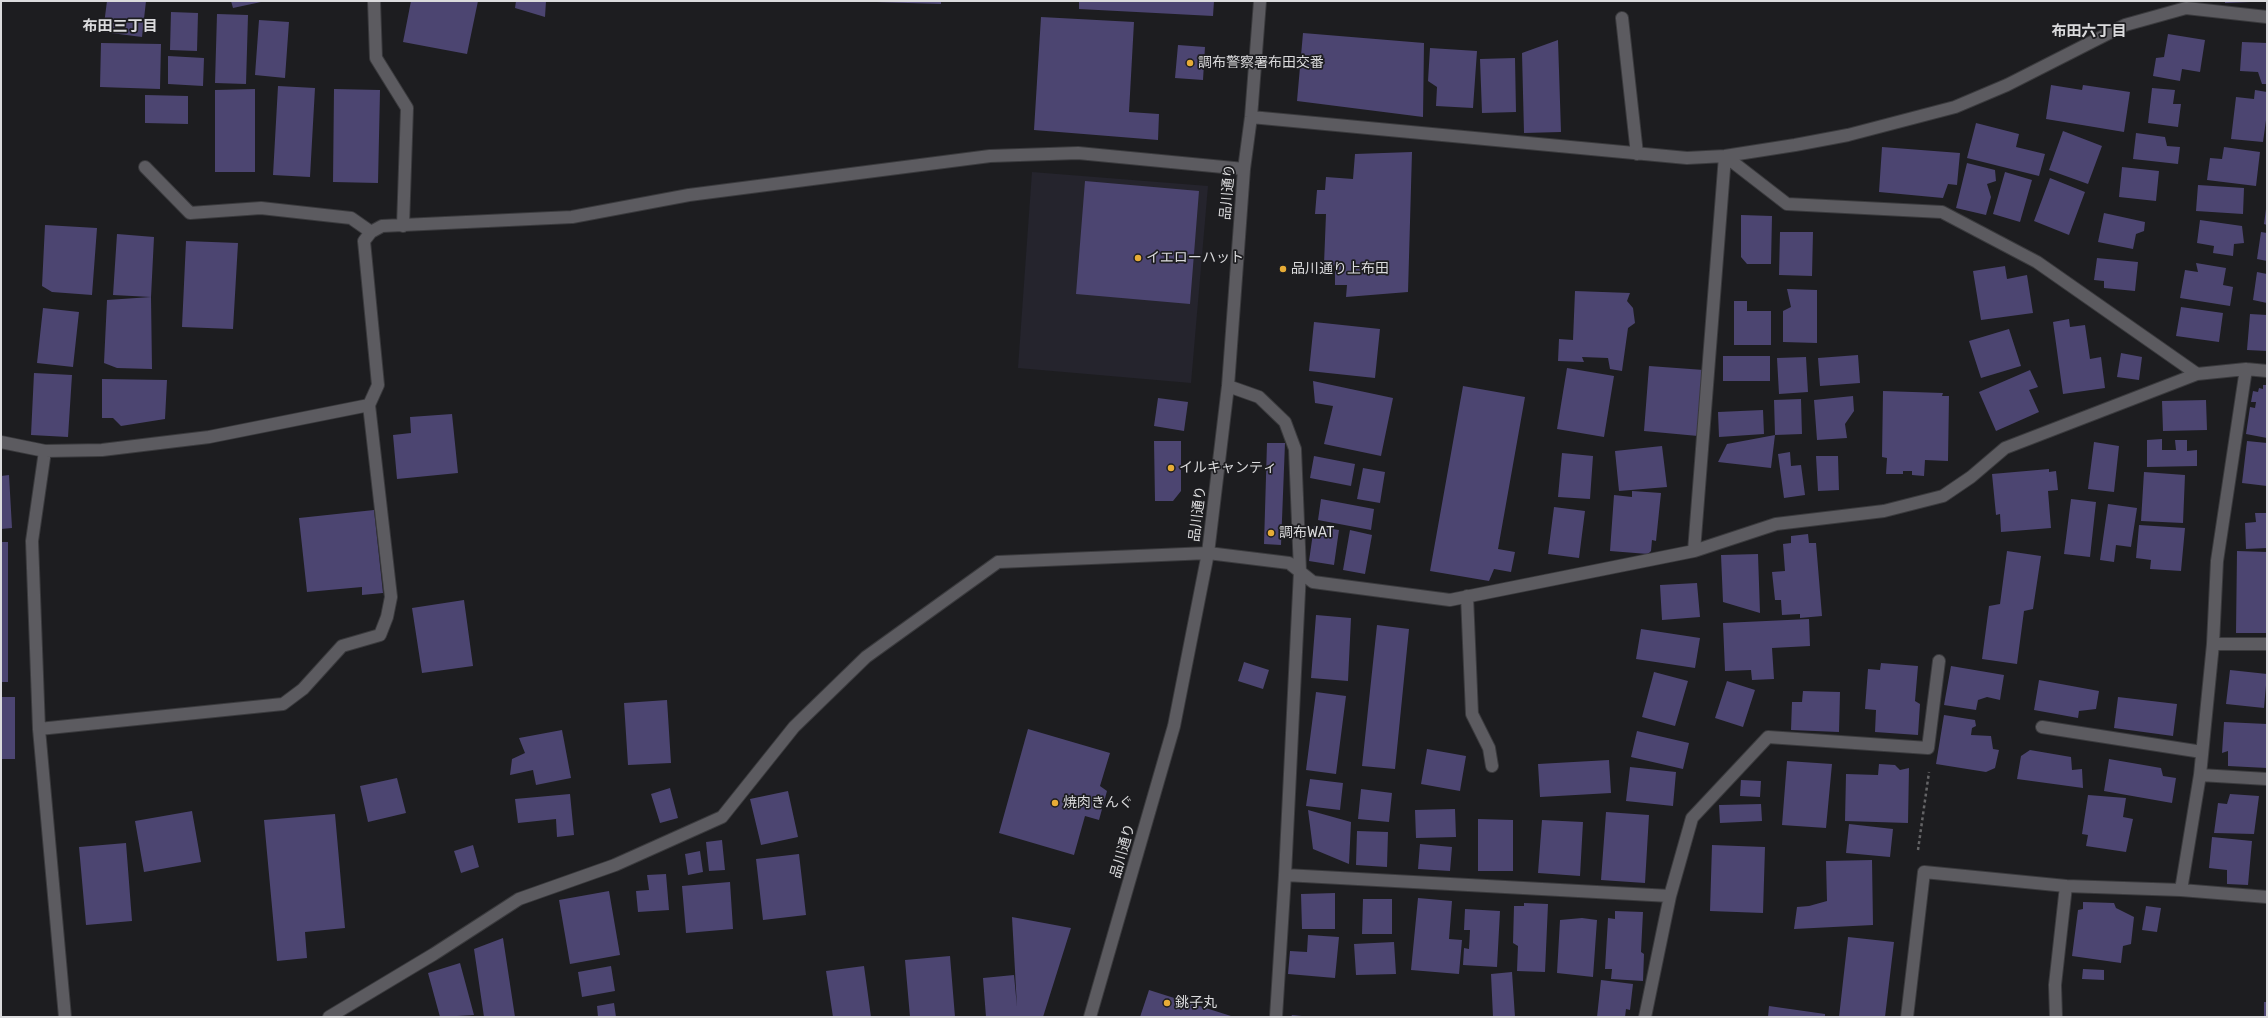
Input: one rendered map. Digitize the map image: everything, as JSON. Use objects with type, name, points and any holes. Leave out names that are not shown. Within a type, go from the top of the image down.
[{"type":"street","points":[[374,1],[376,58],[407,108],[403,226]]},
{"type":"street","name":"品川通り","points":[[1090,1017],[1174,726],[1208,553],[1228,386],[1244,169],[1251,117],[1260,1]]},
{"type":"street","points":[[1251,117],[1637,154],[1687,158],[1725,156],[1848,135],[1955,107],[2007,85],[2125,26],[2185,5],[2267,17]]},
{"type":"street","points":[[1622,18],[1637,154]]},
{"type":"street","points":[[40,729],[283,704],[303,688],[342,646],[380,636],[387,617],[391,597],[369,405],[378,385],[364,241],[371,232],[382,226],[572,217],[689,195],[990,156],[1078,153],[1244,169]]},
{"type":"street","points":[[1725,156],[1787,204],[1942,212],[2037,262],[2197,374]]},
{"type":"street","points":[[1694,551],[1725,156]]},
{"type":"street","points":[[145,167],[190,212],[261,208],[351,218],[371,232]]},
{"type":"street","points":[[2181,890],[2200,775],[2213,644],[2218,561],[2246,369]]},
{"type":"street","points":[[329,1017],[434,954],[519,898],[615,865],[722,817],[794,727],[866,657],[998,562],[1208,553],[1289,563],[1313,582],[1450,600],[1694,551],[1776,524],[1884,511],[1943,496],[1971,477],[2005,448],[2197,374],[2246,369],[2267,371]]},
{"type":"street","points":[[1228,386],[1259,397],[1285,422],[1294,449],[1300,571],[1285,875],[1276,1017]]},
{"type":"street","points":[[1,442],[45,451],[102,450],[209,437],[369,405]]},
{"type":"street","points":[[45,451],[32,541],[40,729],[65,1017]]},
{"type":"street","points":[[1467,596],[1472,714],[1489,748],[1492,766]]},
{"type":"street","points":[[2213,644],[2267,644]]},
{"type":"street","points":[[1645,1017],[1670,896],[1692,818],[1768,737],[1928,748],[1939,661]]},
{"type":"street","points":[[2042,727],[2202,752]]},
{"type":"street","points":[[2200,775],[2267,779]]},
{"type":"street","points":[[1906,1017],[1924,872],[2066,886],[2181,890],[2267,897]]},
{"type":"street","points":[[1285,875],[1670,896]]},
{"type":"street","points":[[2056,1017],[2055,985],[2066,886]]},
{"type":"path","points":[[1924,872],[1917,859],[1930,762],[1928,748]]},
{"type":"shaded area","points":[[1032,172],[1208,186],[1191,383],[1018,368]]},
{"type":"building","points":[[107,1],[146,1],[142,37],[103,32]]},
{"type":"building","points":[[231,1],[261,1],[261,2],[233,8]]},
{"type":"building","points":[[411,1],[478,1],[467,54],[403,42]]},
{"type":"building","points":[[516,1],[546,1],[545,17],[515,8]]},
{"type":"building","points":[[941,1],[941,4],[876,2]]},
{"type":"building","points":[[1079,1],[1214,1],[1213,16],[1079,9]]},
{"type":"building","points":[[2225,1],[2251,1],[2251,2],[2225,3]]},
{"type":"building","points":[[171,12],[198,13],[197,51],[170,50]]},
{"type":"building","points":[[217,14],[248,15],[246,84],[215,83]]},
{"type":"building","points":[[1041,17],[1134,22],[1129,112],[1159,114],[1158,140],[1034,130]]},
{"type":"building","points":[[259,20],[289,22],[285,78],[255,75]]},
{"type":"building","points":[[1303,33],[1424,43],[1423,117],[1297,101]]},
{"type":"building","points":[[2168,34],[2205,40],[2200,72],[2182,69],[2180,81],[2153,76],[2156,58],[2164,57]]},
{"type":"building","points":[[1558,40],[1561,132],[1524,133],[1522,53]]},
{"type":"building","points":[[2242,42],[2267,43],[2267,84],[2262,84],[2258,72],[2240,71]]},
{"type":"building","points":[[101,43],[161,44],[160,89],[100,87]]},
{"type":"building","name":"調布警察署布田交番","points":[[1178,45],[1205,47],[1203,80],[1175,78]]},
{"type":"building","points":[[1430,48],[1477,51],[1473,108],[1436,106],[1437,87],[1428,81]]},
{"type":"building","points":[[168,56],[204,58],[203,86],[168,84]]},
{"type":"building","points":[[1515,58],[1516,112],[1482,113],[1480,59]]},
{"type":"building","points":[[2051,85],[2082,90],[2083,85],[2130,92],[2124,132],[2046,119]]},
{"type":"building","points":[[278,86],[315,88],[310,177],[273,175]]},
{"type":"building","points":[[2152,88],[2175,90],[2173,104],[2181,104],[2178,127],[2148,123]]},
{"type":"building","points":[[255,89],[255,172],[215,172],[215,90]]},
{"type":"building","points":[[334,89],[380,90],[378,183],[333,182]]},
{"type":"building","points":[[2255,90],[2267,92],[2267,113],[2263,142],[2231,139],[2236,97],[2254,99]]},
{"type":"building","points":[[145,95],[188,96],[188,124],[145,123]]},
{"type":"building","points":[[1976,123],[2019,134],[2016,147],[2045,154],[2039,176],[1967,158]]},
{"type":"building","points":[[2063,131],[2102,146],[2088,184],[2049,170]]},
{"type":"building","points":[[2136,133],[2165,137],[2167,146],[2180,147],[2178,164],[2133,159]]},
{"type":"building","points":[[1882,147],[1960,153],[1957,185],[1948,184],[1943,198],[1879,192]]},
{"type":"building","points":[[2224,147],[2260,152],[2256,186],[2207,180],[2210,158],[2222,159]]},
{"type":"building","points":[[1412,152],[1408,292],[1346,297],[1347,285],[1335,285],[1335,266],[1324,264],[1326,214],[1315,214],[1317,190],[1325,190],[1326,177],[1353,179],[1355,154]]},
{"type":"building","points":[[1967,163],[1995,170],[1996,181],[1987,184],[1991,197],[1986,215],[1956,208]]},
{"type":"building","points":[[2122,167],[2159,171],[2156,201],[2119,197]]},
{"type":"building","points":[[2005,172],[2032,180],[2020,222],[1993,214]]},
{"type":"building","points":[[2050,178],[2085,192],[2069,235],[2034,221]]},
{"type":"building","points":[[1085,181],[1199,191],[1190,304],[1076,294]]},
{"type":"building","points":[[2198,185],[2244,188],[2243,214],[2196,211]]},
{"type":"building","points":[[2267,209],[2267,225],[2264,224]]},
{"type":"building","points":[[2104,213],[2145,222],[2144,231],[2136,234],[2133,249],[2098,242]]},
{"type":"building","points":[[1741,215],[1772,216],[1771,264],[1747,264],[1741,257]]},
{"type":"building","points":[[2200,220],[2242,226],[2244,243],[2234,244],[2233,256],[2213,253],[2214,246],[2197,243]]},
{"type":"building","points":[[45,225],[97,228],[92,295],[52,292],[42,286]]},
{"type":"building","points":[[1780,232],[1813,232],[1812,276],[1779,275]]},
{"type":"building","points":[[2261,232],[2267,233],[2267,261],[2257,259]]},
{"type":"building","points":[[117,234],[154,237],[151,297],[113,295]]},
{"type":"building","points":[[186,241],[238,243],[233,329],[182,327]]},
{"type":"building","points":[[2097,258],[2138,262],[2135,291],[2104,288],[2104,281],[2094,280]]},
{"type":"building","points":[[2196,263],[2226,268],[2223,285],[2233,287],[2230,306],[2180,298],[2185,270],[2198,272]]},
{"type":"building","points":[[2005,266],[2007,279],[2027,275],[2033,313],[1981,320],[1973,271]]},
{"type":"building","points":[[2257,272],[2267,274],[2267,303],[2253,300]]},
{"type":"building","points":[[1787,289],[1817,290],[1817,343],[1783,342],[1783,311],[1791,307]]},
{"type":"building","points":[[1575,291],[1630,293],[1627,301],[1633,308],[1635,323],[1628,328],[1622,371],[1610,369],[1608,358],[1582,357],[1584,362],[1558,361],[1559,339],[1573,340]]},
{"type":"building","points":[[151,297],[152,369],[117,368],[104,363],[107,300]]},
{"type":"building","points":[[1734,301],[1747,301],[1747,311],[1771,311],[1771,345],[1734,345]]},
{"type":"building","points":[[2181,307],[2223,313],[2219,342],[2176,336]]},
{"type":"building","points":[[43,308],[79,312],[73,367],[37,363]]},
{"type":"building","points":[[2250,314],[2267,315],[2267,351],[2247,350]]},
{"type":"building","points":[[2069,319],[2070,327],[2085,325],[2090,359],[2101,357],[2105,388],[2063,394],[2053,322]]},
{"type":"building","points":[[1314,322],[1380,329],[1375,378],[1309,371]]},
{"type":"building","points":[[2009,329],[2021,366],[1981,378],[1969,341]]},
{"type":"building","points":[[2121,353],[2142,357],[2139,380],[2117,377]]},
{"type":"building","points":[[1858,355],[1860,383],[1820,386],[1818,358]]},
{"type":"building","points":[[1723,356],[1770,356],[1770,381],[1723,381]]},
{"type":"building","points":[[1806,357],[1808,392],[1779,394],[1777,358]]},
{"type":"building","points":[[1649,366],[1704,370],[1698,436],[1644,431]]},
{"type":"building","points":[[1567,368],[1614,376],[1604,437],[1557,429]]},
{"type":"building","points":[[2030,370],[2038,387],[2029,390],[2039,412],[1996,431],[1979,392]]},
{"type":"building","points":[[34,373],[72,375],[68,437],[31,435]]},
{"type":"building","points":[[102,379],[167,380],[165,419],[121,426],[113,418],[102,418]]},
{"type":"building","points":[[1313,381],[1393,398],[1381,456],[1324,444],[1333,406],[1315,403]]},
{"type":"building","points":[[2263,385],[2267,385],[2267,438],[2246,434],[2250,407],[2255,408],[2256,402],[2251,402],[2253,391],[2258,392],[2259,388],[2263,389]]},
{"type":"building","points":[[1463,386],[1525,397],[1498,549],[1515,552],[1511,572],[1494,569],[1489,581],[1430,571]]},
{"type":"building","points":[[1883,391],[1943,393],[1942,396],[1949,396],[1948,461],[1925,460],[1924,476],[1912,475],[1912,471],[1903,471],[1903,474],[1886,474],[1887,458],[1882,457]]},
{"type":"building","points":[[1853,396],[1854,411],[1845,424],[1847,438],[1817,440],[1814,400]]},
{"type":"building","points":[[1158,398],[1188,402],[1184,431],[1154,426]]},
{"type":"building","points":[[1801,399],[1802,434],[1775,435],[1774,400]]},
{"type":"building","points":[[2206,400],[2207,430],[2163,431],[2162,401]]},
{"type":"building","points":[[1763,410],[1764,434],[1719,437],[1718,412]]},
{"type":"building","points":[[452,414],[458,473],[397,479],[393,435],[411,433],[410,417]]},
{"type":"building","points":[[1775,435],[1771,468],[1718,462],[1727,444]]},
{"type":"building","points":[[2162,439],[2162,450],[2176,450],[2175,440],[2187,440],[2187,451],[2197,450],[2197,466],[2147,467],[2147,440]]},
{"type":"building","points":[[1154,441],[1181,441],[1181,491],[1173,501],[1155,501]]},
{"type":"building","points":[[2247,441],[2267,443],[2267,486],[2242,483]]},
{"type":"building","points":[[2094,442],[2119,446],[2114,492],[2088,489]]},
{"type":"building","points":[[1267,443],[1285,443],[1281,545],[1264,544]]},
{"type":"building","points":[[1662,446],[1667,487],[1619,491],[1615,451]]},
{"type":"building","points":[[1790,452],[1791,466],[1801,465],[1805,495],[1784,498],[1778,454]]},
{"type":"building","points":[[1562,453],[1593,456],[1590,499],[1558,497]]},
{"type":"building","points":[[1314,456],[1355,464],[1351,486],[1310,478]]},
{"type":"building","points":[[1816,456],[1838,456],[1839,490],[1818,491]]},
{"type":"building","points":[[1363,468],[1385,472],[1380,503],[1357,499]]},
{"type":"building","points":[[2049,469],[2049,472],[2056,471],[2058,490],[2048,491],[2051,528],[2001,532],[2000,514],[1996,515],[1992,474]]},
{"type":"building","points":[[2144,472],[2185,475],[2183,523],[2141,521]]},
{"type":"building","points":[[9,475],[12,528],[1,529],[1,476]]},
{"type":"building","points":[[1632,491],[1661,493],[1656,541],[1652,540],[1651,551],[1648,554],[1610,551],[1614,495],[1632,497]]},
{"type":"building","points":[[1321,499],[1374,509],[1371,530],[1318,520]]},
{"type":"building","points":[[2071,499],[2096,502],[2090,557],[2064,554]]},
{"type":"building","points":[[2108,504],[2137,508],[2131,547],[2116,545],[2114,562],[2100,560]]},
{"type":"building","points":[[1554,507],[1585,511],[1579,558],[1548,554]]},
{"type":"building","points":[[374,510],[383,593],[362,595],[362,587],[307,592],[299,518]]},
{"type":"building","points":[[2255,513],[2267,513],[2267,548],[2246,549],[2245,523],[2256,522]]},
{"type":"building","points":[[2139,525],[2185,528],[2181,571],[2150,569],[2151,560],[2136,558]]},
{"type":"building","points":[[1314,526],[1339,530],[1334,565],[1309,561]]},
{"type":"building","points":[[1350,530],[1372,535],[1365,574],[1343,570]]},
{"type":"building","points":[[1808,534],[1809,543],[1816,543],[1822,616],[1800,618],[1800,614],[1782,615],[1781,600],[1775,600],[1772,572],[1785,571],[1783,544],[1791,543],[1791,536]]},
{"type":"building","points":[[1,542],[8,542],[8,682],[1,682]]},
{"type":"building","points":[[2007,551],[2041,556],[2033,609],[2024,611],[2017,664],[1982,659],[1989,606],[2000,604]]},
{"type":"building","points":[[2237,551],[2267,552],[2267,633],[2236,633]]},
{"type":"building","points":[[1758,554],[1760,613],[1723,602],[1721,555]]},
{"type":"building","points":[[1697,583],[1700,617],[1662,620],[1660,585]]},
{"type":"building","points":[[464,600],[473,666],[422,673],[412,608]]},
{"type":"building","points":[[1316,615],[1351,618],[1348,681],[1311,678]]},
{"type":"building","points":[[1809,619],[1810,646],[1772,648],[1774,679],[1752,680],[1751,670],[1725,671],[1723,623]]},
{"type":"building","points":[[1377,625],[1409,629],[1395,769],[1362,766]]},
{"type":"building","points":[[1641,629],[1700,638],[1695,668],[1636,659]]},
{"type":"building","points":[[1244,662],[1269,670],[1263,689],[1238,681]]},
{"type":"building","points":[[1881,663],[1918,666],[1915,701],[1920,704],[1918,735],[1875,732],[1876,710],[1865,709],[1868,669],[1880,670]]},
{"type":"building","points":[[1951,666],[2004,675],[2000,700],[1987,697],[1978,700],[1976,710],[1944,705]]},
{"type":"building","points":[[2230,670],[2267,674],[2264,708],[2226,704]]},
{"type":"building","points":[[1654,672],[1688,681],[1675,726],[1642,717]]},
{"type":"building","points":[[2039,680],[2099,691],[2096,709],[2079,711],[2078,718],[2034,710]]},
{"type":"building","points":[[1727,681],[1755,690],[1743,727],[1715,718]]},
{"type":"building","points":[[1803,691],[1840,692],[1839,732],[1791,730],[1792,702],[1802,702]]},
{"type":"building","points":[[1316,692],[1346,696],[1336,774],[1306,770]]},
{"type":"building","points":[[1,697],[15,697],[15,759],[1,759]]},
{"type":"building","points":[[2118,697],[2177,704],[2173,736],[2114,728]]},
{"type":"building","points":[[667,700],[671,763],[628,765],[624,703]]},
{"type":"building","points":[[1944,715],[1975,720],[1976,726],[1972,728],[1971,735],[1991,736],[1993,749],[1999,750],[1995,768],[1986,772],[1936,764]]},
{"type":"building","points":[[2224,722],[2267,724],[2267,768],[2228,766],[2228,751],[2222,753]]},
{"type":"building","name":"焼肉きんぐ","points":[[1028,729],[1110,753],[1100,786],[1107,791],[1099,820],[1085,816],[1074,855],[999,833]]},
{"type":"building","points":[[562,730],[571,778],[536,785],[533,770],[510,775],[512,759],[525,753],[519,738]]},
{"type":"building","points":[[1637,731],[1689,743],[1683,769],[1631,757]]},
{"type":"building","points":[[1427,749],[1466,756],[1460,791],[1421,784]]},
{"type":"building","points":[[2030,750],[2071,757],[2072,770],[2082,769],[2083,788],[2017,779],[2021,756]]},
{"type":"building","points":[[2109,759],[2161,768],[2163,776],[2176,778],[2172,803],[2104,791]]},
{"type":"building","points":[[1609,760],[1611,793],[1540,797],[1538,764]]},
{"type":"building","points":[[1787,761],[1832,764],[1826,828],[1782,825]]},
{"type":"building","points":[[1879,764],[1895,765],[1900,770],[1909,768],[1908,823],[1845,821],[1846,774],[1878,775]]},
{"type":"building","points":[[1630,767],[1676,772],[1673,806],[1626,801]]},
{"type":"building","points":[[397,778],[406,813],[368,822],[360,786]]},
{"type":"building","points":[[1310,779],[1343,783],[1340,810],[1306,806]]},
{"type":"building","points":[[1741,780],[1761,781],[1760,797],[1740,796]]},
{"type":"building","points":[[670,788],[678,818],[660,823],[651,794]]},
{"type":"building","points":[[1361,789],[1392,793],[1389,822],[1358,819]]},
{"type":"building","points":[[788,791],[798,837],[761,845],[750,799]]},
{"type":"building","points":[[570,794],[574,835],[557,837],[556,819],[518,823],[515,799]]},
{"type":"building","points":[[2230,794],[2259,796],[2254,834],[2214,833],[2218,803],[2227,804]]},
{"type":"building","points":[[2088,795],[2126,798],[2123,817],[2133,819],[2126,852],[2086,846],[2088,835],[2082,834]]},
{"type":"building","points":[[1761,804],[1762,821],[1720,823],[1719,805]]},
{"type":"building","points":[[1455,809],[1456,837],[1416,838],[1415,810]]},
{"type":"building","points":[[1308,810],[1351,822],[1349,864],[1313,849]]},
{"type":"building","points":[[192,811],[201,862],[144,872],[135,821]]},
{"type":"building","points":[[1606,812],[1649,815],[1645,883],[1601,880]]},
{"type":"building","points":[[335,814],[345,928],[305,932],[307,958],[277,961],[264,820]]},
{"type":"building","points":[[1478,819],[1513,820],[1513,871],[1478,871]]},
{"type":"building","points":[[1542,820],[1583,822],[1580,876],[1538,873]]},
{"type":"building","points":[[1849,824],[1893,829],[1890,857],[1846,853]]},
{"type":"building","points":[[1357,831],[1388,832],[1387,867],[1356,865]]},
{"type":"building","points":[[2212,837],[2252,841],[2248,885],[2227,884],[2227,870],[2209,868]]},
{"type":"building","points":[[722,840],[725,870],[709,871],[706,842]]},
{"type":"building","points":[[126,843],[132,921],[86,925],[79,847]]},
{"type":"building","points":[[1420,844],[1452,847],[1450,871],[1418,869]]},
{"type":"building","points":[[473,845],[479,867],[461,873],[454,851]]},
{"type":"building","points":[[1712,845],[1765,847],[1763,913],[1710,911]]},
{"type":"building","points":[[700,851],[703,872],[688,875],[685,854]]},
{"type":"building","points":[[799,854],[806,915],[763,920],[756,859]]},
{"type":"building","points":[[1872,860],[1873,925],[1794,929],[1797,907],[1809,906],[1827,901],[1826,861]]},
{"type":"building","points":[[666,874],[669,910],[638,912],[636,891],[649,890],[647,875]]},
{"type":"building","points":[[730,882],[733,929],[686,933],[682,886]]},
{"type":"building","points":[[609,891],[620,955],[570,964],[559,900]]},
{"type":"building","points":[[1335,893],[1335,929],[1302,929],[1301,894]]},
{"type":"building","points":[[1418,898],[1452,901],[1449,939],[1462,940],[1459,974],[1411,970]]},
{"type":"building","points":[[1363,899],[1392,899],[1392,934],[1362,934]]},
{"type":"building","points":[[2083,902],[2114,903],[2116,908],[2134,917],[2131,944],[2123,946],[2121,963],[2072,956],[2078,910],[2083,909]]},
{"type":"building","points":[[1524,903],[1548,904],[1545,972],[1517,971],[1518,946],[1513,943],[1514,906],[1524,906]]},
{"type":"building","points":[[2146,906],[2161,908],[2157,932],[2142,930]]},
{"type":"building","points":[[1465,909],[1500,911],[1497,967],[1463,965],[1464,948],[1469,949],[1470,930],[1464,930]]},
{"type":"building","points":[[1615,911],[1643,912],[1641,952],[1644,954],[1643,981],[1611,979],[1612,969],[1605,969],[1608,918],[1615,919]]},
{"type":"building","points":[[1012,917],[1071,928],[1043,1017],[986,1017],[983,978],[1014,975],[1017,1007]]},
{"type":"building","points":[[1582,918],[1597,920],[1593,977],[1557,973],[1560,920]]},
{"type":"building","points":[[1308,935],[1339,937],[1335,978],[1288,974],[1290,951],[1307,952]]},
{"type":"building","points":[[1848,937],[1894,942],[1885,1017],[1839,1017]]},
{"type":"building","points":[[503,938],[515,1017],[484,1017],[474,949]]},
{"type":"building","points":[[1394,942],[1396,974],[1356,975],[1354,944]]},
{"type":"building","points":[[950,956],[955,1017],[910,1017],[905,960]]},
{"type":"building","points":[[460,963],[474,1015],[440,1017],[428,973]]},
{"type":"building","points":[[611,966],[615,991],[582,997],[578,972]]},
{"type":"building","points":[[864,966],[871,1017],[833,1017],[826,971]]},
{"type":"building","points":[[2083,969],[2104,970],[2104,980],[2082,979]]},
{"type":"building","points":[[1512,972],[1515,1017],[1493,1017],[1491,974]]},
{"type":"building","points":[[1601,980],[1633,984],[1630,1010],[1626,1009],[1625,1017],[1597,1017]]},
{"type":"building","name":"銚子丸","points":[[1149,990],[1231,1016],[1231,1017],[1140,1017]]},
{"type":"building","points":[[2264,1002],[2267,1002],[2267,1017],[2264,1017]]},
{"type":"building","points":[[614,1003],[616,1017],[598,1017],[597,1006]]},
{"type":"building","points":[[1769,1006],[1825,1014],[1825,1017],[1768,1017]]},
{"type":"building","points":[[1292,1015],[1302,1016],[1302,1017],[1291,1017]]},
{"type":"place","name":"調布警察署布田交番","points":[[1190,63]]},
{"type":"place","name":"イエローハット","points":[[1138,258]]},
{"type":"place","name":"品川通り上布田","points":[[1283,269]]},
{"type":"place","name":"イルキャンティ","points":[[1171,468]]},
{"type":"place","name":"調布WAT","points":[[1271,533]]},
{"type":"place","name":"焼肉きんぐ","points":[[1055,803]]},
{"type":"place","name":"銚子丸","points":[[1167,1003]]},
{"type":"district","name":"布田三丁目","points":[[120,27]]},
{"type":"district","name":"布田六丁目","points":[[2089,32]]}]
